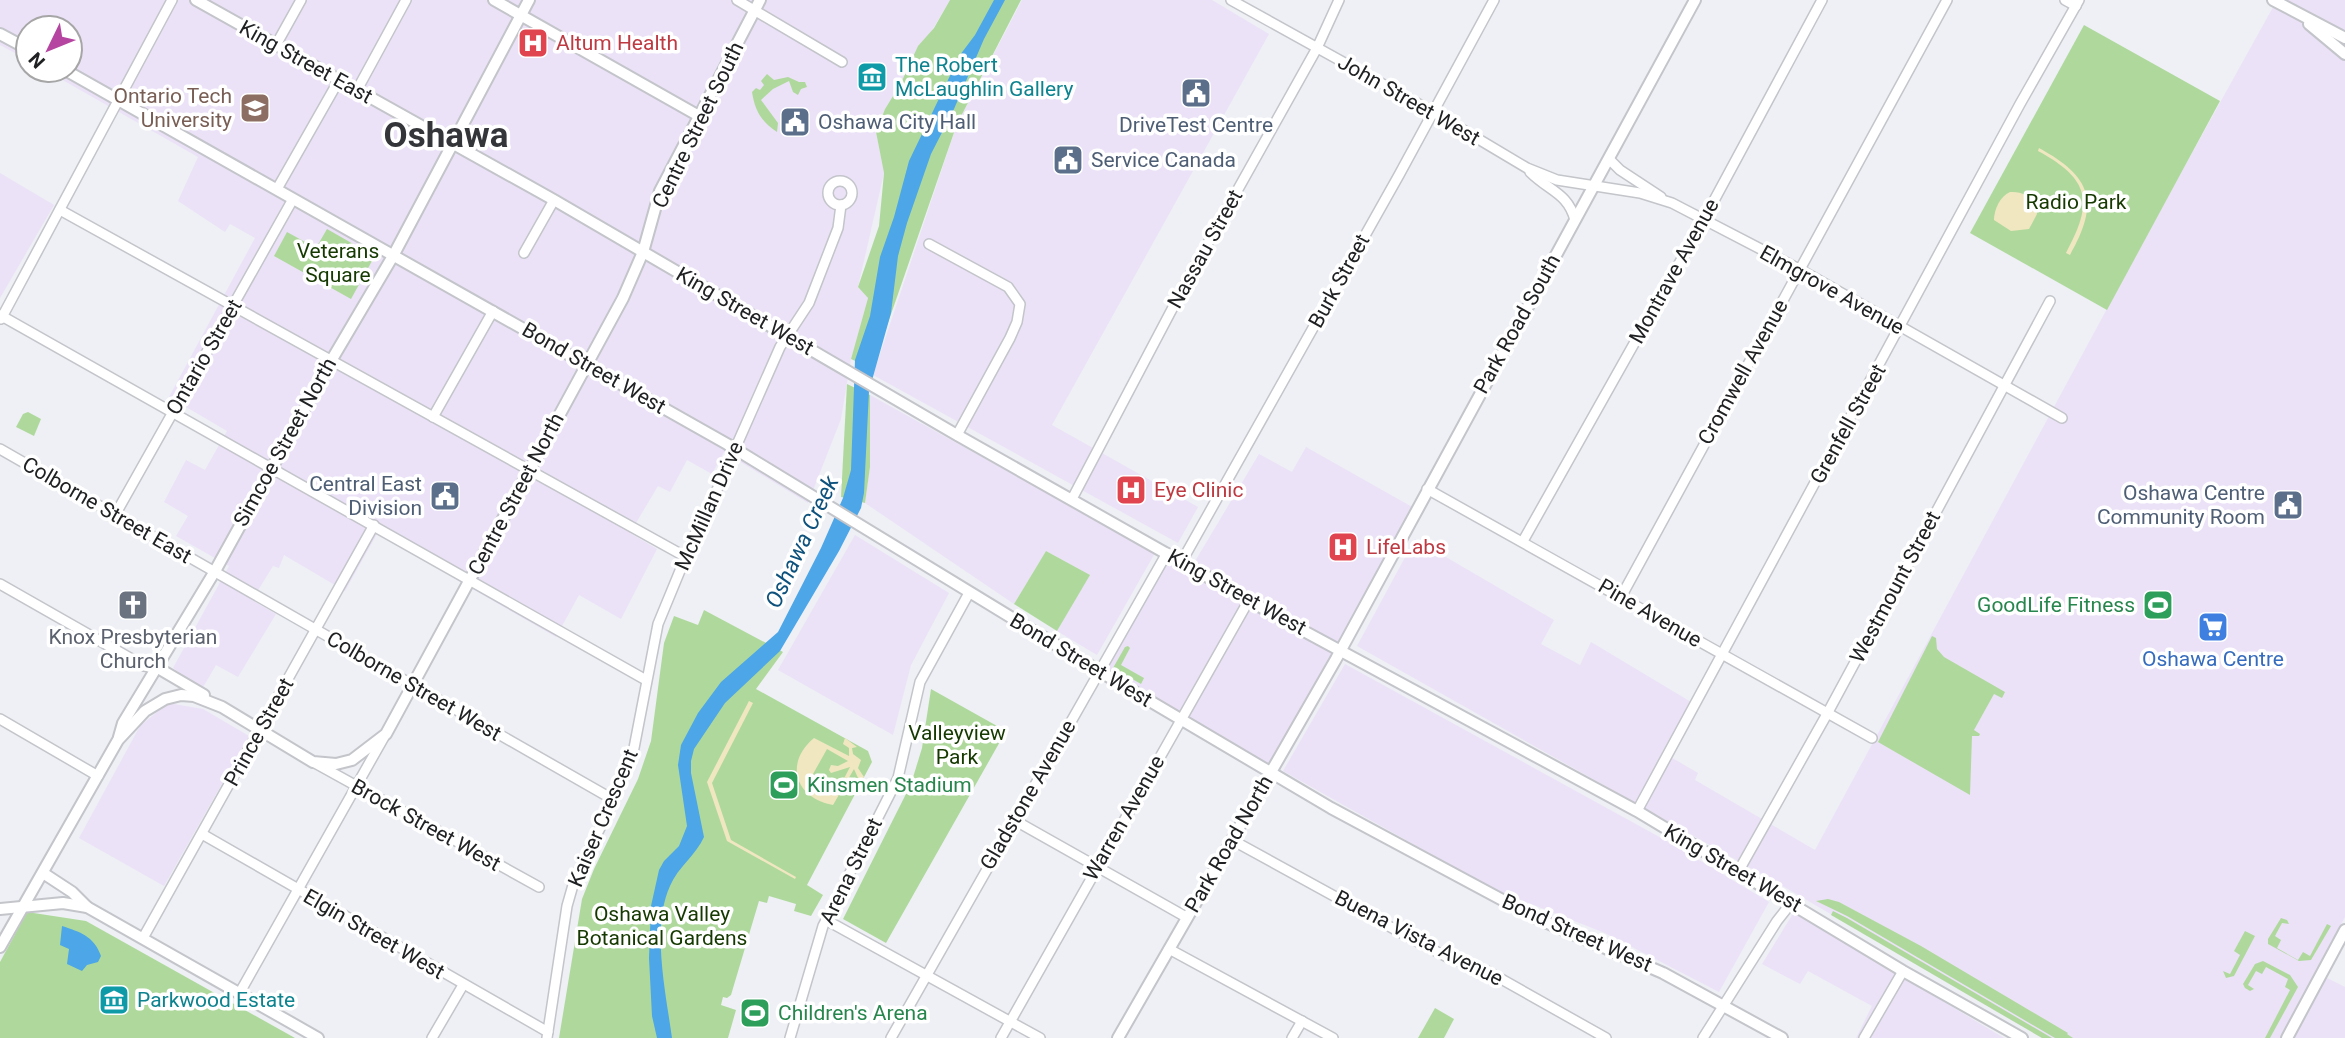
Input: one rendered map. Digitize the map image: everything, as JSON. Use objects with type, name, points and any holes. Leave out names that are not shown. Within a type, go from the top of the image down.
[{"type":"main road","name":"King Street East","points":[[196,0],[453,144]]},
{"type":"main road","points":[[494,0],[699,116]]},
{"type":"main road","name":"Simcoe Street North","points":[[0,947],[118,740],[123,723],[215,571],[331,361],[393,256],[529,0]]},
{"type":"main road","name":"Centre Street South","points":[[643,252],[660,191],[760,0]]},
{"type":"main road","name":"Park Road South","points":[[1341,649],[1695,0]]},
{"type":"main road","points":[[2273,0],[2345,38]]},
{"type":"main road","points":[[2293,11],[2345,54]]},
{"type":"main road","name":"Bond Street West","points":[[84,81],[735,449],[968,593],[1331,808],[1536,918],[1630,956],[1782,1038]]},
{"type":"main road","name":"King Street West","points":[[453,144],[1249,600],[1637,811],[1903,971],[2022,1038]]},
{"type":"main road","name":"Centre Street North","points":[[352,760],[386,734],[623,298],[643,252]]},
{"type":"main road","name":"Park Road North","points":[[1118,1038],[1341,649]]},
{"type":"main road","points":[[158,668],[222,707]]},
{"type":"main road","name":"Brock Street West","points":[[165,699],[181,695],[194,696],[222,707],[313,762],[336,764],[352,760]]},
{"type":"main road","name":"Simcoe Street North","points":[[118,740],[145,711],[165,699]]},
{"type":"main road","points":[[43,873],[72,892],[88,907],[318,1038]]},
{"type":"main road","points":[[0,909],[64,903],[88,907]]},
{"type":"main road","points":[[2287,1038],[2344,936]]},
{"type":"street","points":[[172,0],[1,318],[471,579],[646,680]]},
{"type":"street","points":[[276,45],[301,0]]},
{"type":"street","points":[[357,90],[407,0]]},
{"type":"street","points":[[737,0],[842,62]]},
{"type":"street","name":"John Street West","points":[[1231,0],[1433,112],[1527,168],[1557,180],[1593,186]]},
{"type":"street","name":"Nassau Street","points":[[1072,499],[1190,275],[1317,48],[1339,0]]},
{"type":"street","name":"Burk Street","points":[[1182,561],[1494,0]]},
{"type":"street","name":"Montrave Avenue","points":[[1523,541],[1703,221],[1822,0]]},
{"type":"street","name":"Cromwell Avenue","points":[[1621,597],[1947,0]]},
{"type":"street","points":[[2065,0],[2078,3]]},
{"type":"street","name":"Grenfell Street","points":[[1637,811],[2020,104],[2078,3]]},
{"type":"street","points":[[277,189],[339,80]]},
{"type":"street","points":[[1608,159],[1620,170],[1672,203]]},
{"type":"street","points":[[1527,168],[1541,183],[1566,199],[1574,220]]},
{"type":"street","name":"Elmgrove Avenue","points":[[1593,186],[1640,193],[1672,203],[1798,269],[2062,418]]},
{"type":"street","name":"Ontario Street","points":[[115,515],[293,199]]},
{"type":"street","points":[[524,253],[554,200]]},
{"type":"street","name":"McMillan Drive","points":[[646,680],[658,624],[698,527],[780,347],[809,303],[838,228],[841,205]]},
{"type":"street","points":[[60,211],[686,557]]},
{"type":"street","points":[[929,244],[1009,287],[1020,304],[1017,322],[1010,338],[957,435]]},
{"type":"street","name":"Westmount Street","points":[[1738,872],[1827,714],[2050,301]]},
{"type":"street","points":[[433,417],[493,311]]},
{"type":"street","name":"Colborne Street East","points":[[0,449],[215,571]]},
{"type":"street","name":"Pine Avenue","points":[[1427,489],[1872,738]]},
{"type":"street","name":"Prince Street","points":[[143,938],[374,525]]},
{"type":"street","name":"Gladstone Avenue","points":[[891,1038],[1167,553]]},
{"type":"street","name":"Colborne Street West","points":[[215,571],[614,800]]},
{"type":"street","points":[[0,584],[144,666],[158,668]]},
{"type":"street","name":"Arena Street","points":[[790,1038],[826,920],[898,778],[920,682],[968,593]]},
{"type":"street","name":"Warren Avenue","points":[[1001,1038],[1249,600]]},
{"type":"street","name":"Kaiser Crescent","points":[[547,1035],[567,906],[585,855],[614,800],[634,748],[646,680]]},
{"type":"street","points":[[1,721],[98,776]]},
{"type":"street","name":"Centre Street North","points":[[239,994],[386,734]]},
{"type":"street","name":"Brock Street West","points":[[313,762],[539,887]]},
{"type":"street","points":[[1014,820],[1186,917]]},
{"type":"street","name":"Elgin Street West","points":[[202,834],[547,1035]]},
{"type":"street","name":"Buena Vista Avenue","points":[[1232,840],[1447,957],[1488,971],[1606,1038]]},
{"type":"street","points":[[1703,1038],[1777,920],[1792,902]]},
{"type":"street","points":[[826,920],[1040,1038]]},
{"type":"street","points":[[1169,949],[1333,1038]]},
{"type":"street","points":[[1864,1038],[1903,971]]},
{"type":"street","points":[[432,1038],[463,985]]},
{"type":"street","points":[[1292,1038],[1302,1021]]},
{"type":"shaded area","points":[[0,0],[950,0],[885,109],[876,132],[884,173],[858,287],[868,298],[851,359],[841,419],[808,503],[724,452],[712,474],[687,460],[670,492],[658,486],[630,533],[657,549],[621,619],[579,595],[556,637],[377,534],[345,591],[284,555],[279,568],[273,566],[252,600],[276,614],[238,677],[216,665],[202,689],[173,668],[229,566],[176,536],[188,516],[164,502],[186,460],[205,470],[227,431],[169,397],[255,238],[230,224],[225,232],[178,201],[198,157],[70,84],[84,84],[84,14],[14,14],[14,52],[0,45]]},
{"type":"shaded area","points":[[1022,0],[1212,0],[1269,34],[1052,425],[1198,507],[1178,543],[873,375],[957,124]]},
{"type":"shaded area","points":[[2277,0],[2345,0],[2345,917],[2315,972],[2345,987],[2345,1038],[2042,1038],[1793,892],[1357,646],[1415,539],[1554,620],[1541,644],[1580,665],[1591,642],[1691,702],[1662,752],[1698,773],[1695,780],[1815,850],[2156,218]]},
{"type":"shaded area","points":[[0,173],[54,205],[0,298]]},
{"type":"shaded area","points":[[870,395],[1155,553],[1097,655],[1057,631],[1089,575],[1046,551],[1014,604],[865,503],[870,467]]},
{"type":"shaded area","points":[[1306,447],[1414,508],[1268,767],[1182,713],[1098,666],[1167,548],[1194,563],[1259,454],[1292,472]]},
{"type":"shaded area","points":[[855,535],[949,593],[911,665],[893,735],[778,670]]},
{"type":"shaded area","points":[[1345,664],[1674,845],[1769,902],[1719,992],[1605,933],[1493,889],[1283,771]]},
{"type":"shaded area","points":[[168,703],[203,709],[249,736],[164,886],[79,838],[140,726]]},
{"type":"shaded area","points":[[1794,912],[2004,1038],[1856,1038],[1872,1006],[1808,971],[1800,984],[1762,964]]},
{"type":"green space","points":[[950,0],[1021,0],[957,124],[872,369],[851,359],[868,298],[858,287],[879,226],[884,173],[876,132],[918,46],[934,28]]},
{"type":"green space","name":"Radio Park","points":[[2084,25],[2220,101],[2107,310],[1970,233]]},
{"type":"green space","points":[[767,74],[774,80],[788,77],[805,82],[807,87],[801,89],[798,95],[793,92],[789,81],[773,89],[761,100],[778,123],[777,132],[760,115],[752,92],[756,88],[760,90],[764,85],[761,81]]},
{"type":"green space","name":"Veterans Square","points":[[327,229],[369,253],[372,261],[351,299],[274,256],[287,232],[316,248]]},
{"type":"green space","points":[[847,384],[870,395],[870,467],[865,503],[841,497]]},
{"type":"green space","points":[[28,412],[41,419],[34,436],[16,427],[23,414]]},
{"type":"green space","points":[[1046,551],[1090,575],[1057,631],[1014,604]]},
{"type":"green space","name":"Oshawa Valley Botanical Gardens","points":[[704,610],[783,652],[756,689],[868,751],[872,762],[807,885],[823,895],[811,916],[794,911],[796,904],[769,896],[767,903],[759,901],[731,995],[723,997],[721,1005],[736,1010],[728,1038],[559,1038],[582,899],[638,779],[651,741],[664,643],[674,616],[698,625]]},
{"type":"green space","points":[[1932,636],[1936,638],[1937,649],[1944,657],[2005,692],[2002,698],[1994,694],[1974,730],[1980,734],[1972,736],[1970,795],[1878,742]]},
{"type":"green space","points":[[1128,646],[1130,648],[1121,665],[1144,678],[1141,684],[1113,668]]},
{"type":"green space","name":"Valleyview Park","points":[[931,689],[1006,731],[886,943],[843,919],[911,784],[922,748]]},
{"type":"green space","points":[[1828,899],[1839,902],[1921,946],[2073,1038],[2055,1038],[1847,916],[1816,901]]},
{"type":"green space","points":[[1833,911],[2052,1038],[2042,1038],[1831,915]]},
{"type":"green space","name":"Parkwood Estate","points":[[27,912],[86,921],[295,1038],[0,1038],[0,962]]},
{"type":"green space","points":[[2281,918],[2289,924],[2282,923],[2275,936],[2281,940],[2277,948],[2298,960],[2303,952],[2310,956],[2327,924],[2331,926],[2311,960],[2299,961],[2268,944],[2268,939]]},
{"type":"green space","points":[[2245,931],[2255,936],[2234,976],[2226,978],[2223,971],[2230,974],[2240,955],[2234,951]]},
{"type":"green space","points":[[2263,961],[2290,975],[2298,987],[2270,1038],[2265,1038],[2290,990],[2285,987],[2288,979],[2266,967],[2262,974],[2256,971],[2248,985],[2254,989],[2250,991],[2245,988],[2243,984],[2255,964]]},
{"type":"green space","points":[[1435,1008],[1454,1019],[1444,1038],[1418,1038]]},
{"type":"sand","points":[[2039,148],[2070,169],[2086,192],[2085,220],[2070,255],[2066,253],[2081,219],[2082,193],[2068,172],[2038,151]]},
{"type":"sand","points":[[2010,192],[2025,195],[2032,200],[2037,214],[2029,229],[2011,231],[1994,220],[1998,204]]},
{"type":"sand","points":[[749,701],[753,703],[712,783],[731,840],[796,877],[795,879],[727,841],[707,782]]},
{"type":"sand","points":[[814,738],[849,756],[849,748],[843,744],[845,738],[857,747],[852,748],[853,754],[861,760],[858,768],[864,777],[859,788],[854,769],[833,805],[810,795],[798,778],[799,758]],"holes":[[[827,749],[848,761],[838,766],[831,765],[829,770],[831,773],[850,767],[838,790],[816,779],[813,774]]]},
{"type":"water","points":[[994,0],[1005,0],[931,154],[898,256],[891,313],[869,391],[861,508],[780,651],[725,703],[694,749],[691,773],[704,837],[673,879],[664,902],[661,921],[662,961],[672,1038],[657,1038],[652,1016],[649,958],[651,906],[659,870],[679,846],[687,826],[678,765],[681,745],[698,713],[721,682],[778,632],[843,498],[851,470],[855,360],[870,316],[880,257],[909,161],[960,55],[975,35]]},
{"type":"water","points":[[62,926],[90,939],[101,956],[98,962],[87,965],[82,971],[67,964],[69,949],[60,945]]},
{"type":"place","name":"Altum Health","points":[[533,43]]},
{"type":"place","name":"The Robert McLaughlin Gallery","points":[[872,77]]},
{"type":"place","name":"DriveTest Centre","points":[[1196,93]]},
{"type":"place","name":"Ontario Tech University","points":[[255,108]]},
{"type":"place","name":"Oshawa City Hall","points":[[795,122]]},
{"type":"place","name":"Service Canada","points":[[1068,160]]},
{"type":"place","name":"Eye Clinic","points":[[1131,490]]},
{"type":"place","name":"Central East Division","points":[[445,496]]},
{"type":"place","name":"Oshawa Centre Community Room","points":[[2288,505]]},
{"type":"place","name":"LifeLabs","points":[[1343,547]]},
{"type":"place","name":"Knox Presbyterian Church","points":[[133,605]]},
{"type":"place","name":"GoodLife Fitness","points":[[2158,605]]},
{"type":"place","name":"Oshawa Centre","points":[[2213,627]]},
{"type":"place","name":"Kinsmen Stadium","points":[[784,785]]},
{"type":"place","name":"Parkwood Estate","points":[[114,1000]]},
{"type":"place","name":"Children's Arena","points":[[755,1013]]},
{"type":"district","name":"Oshawa","points":[[446,135]]},
{"type":"water label","name":"Oshawa Creek","points":[[802,542]]}]
